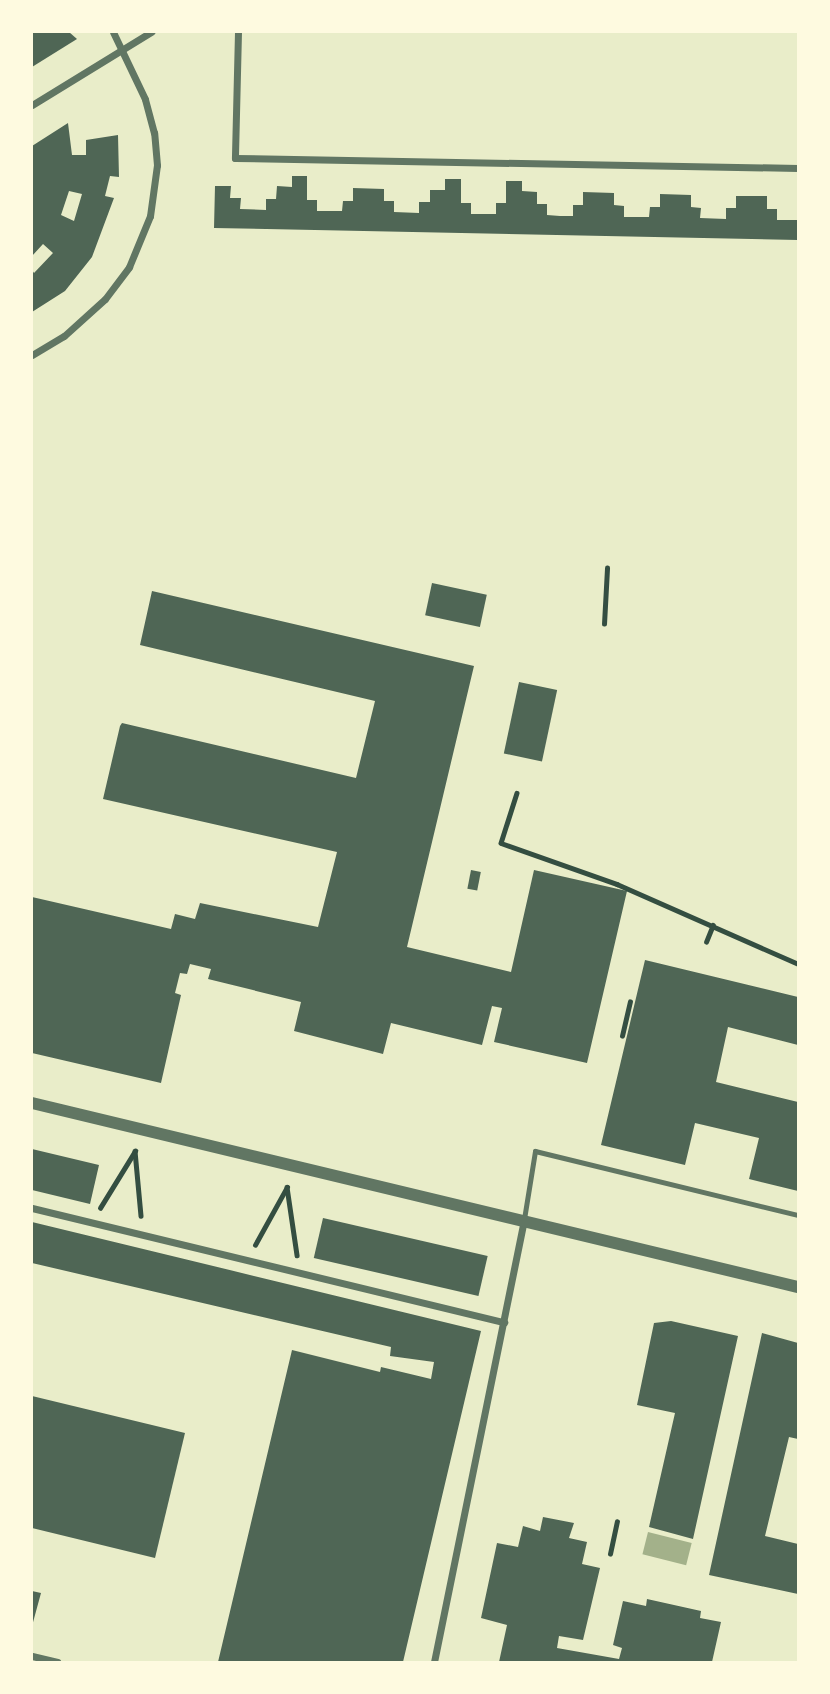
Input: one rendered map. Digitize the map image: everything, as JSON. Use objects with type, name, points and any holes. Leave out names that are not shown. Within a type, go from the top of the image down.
[{"type":"street","points":[[32,355],[65,336],[105,299],[129,267],[150,216],[157,165],[154,133],[145,99],[123,48],[113,32]]},
{"type":"street","points":[[32,104],[151,32]]},
{"type":"street","points":[[238,32],[235,158],[799,169]]},
{"type":"street","points":[[32,1103],[799,1287]]},
{"type":"street","points":[[32,1208],[504,1322]]},
{"type":"street","points":[[434,1662],[524,1219]]},
{"type":"street","points":[[32,1656],[57,1662]]},
{"type":"lane","points":[[524,1219],[535,1150],[799,1215]]},
{"type":"path","points":[[604,624],[607,568]]},
{"type":"path","points":[[517,793],[501,843],[617,884],[799,964]]},
{"type":"path","points":[[706,942],[713,925]]},
{"type":"path","points":[[622,1036],[630,1002]]},
{"type":"path","points":[[91,1222],[135,1152],[142,1235]]},
{"type":"path","points":[[247,1260],[287,1187],[300,1273]]},
{"type":"path","points":[[610,1554],[617,1522]]},
{"type":"shaded area","points":[[648,1532],[692,1543],[686,1565],[642,1554]]},
{"type":"building","points":[[32,32],[69,32],[77,39],[32,67]]},
{"type":"building","points":[[68,123],[72,155],[86,155],[86,140],[118,135],[119,177],[110,176],[105,196],[114,198],[92,257],[65,291],[32,312],[32,270],[34,273],[53,253],[43,244],[32,256],[32,146]],"holes":[[[69,191],[82,194],[74,221],[61,215]]]},
{"type":"building","points":[[292,176],[307,176],[307,200],[317,200],[317,211],[342,211],[343,201],[353,201],[353,188],[384,189],[384,201],[394,201],[394,212],[419,213],[419,202],[430,202],[430,190],[445,190],[445,179],[461,179],[461,203],[471,203],[471,214],[496,214],[496,203],[506,203],[506,181],[522,181],[522,191],[537,192],[537,204],[547,204],[547,215],[560,216],[573,216],[573,205],[583,205],[583,192],[614,193],[614,205],[624,206],[624,217],[649,217],[650,207],[660,207],[660,194],[691,195],[691,207],[701,208],[700,218],[726,219],[726,208],[736,208],[736,196],[767,196],[767,209],[777,209],[777,220],[798,220],[798,240],[214,228],[215,186],[231,186],[230,198],[241,198],[240,209],[266,210],[266,199],[276,199],[277,186],[292,187]]},
{"type":"building","points":[[432,583],[487,595],[480,627],[425,615]]},
{"type":"building","points":[[152,591],[474,666],[407,947],[511,972],[534,870],[627,891],[587,1063],[494,1042],[502,1008],[492,1006],[482,1045],[391,1023],[383,1054],[294,1031],[301,1002],[208,979],[211,969],[190,964],[187,974],[180,973],[175,993],[181,995],[161,1083],[32,1053],[32,897],[171,929],[175,914],[195,919],[200,903],[318,927],[337,852],[103,799],[120,726],[122,723],[356,778],[375,701],[140,645]]},
{"type":"building","points":[[519,682],[557,690],[542,762],[504,753]]},
{"type":"building","points":[[471,870],[481,872],[477,891],[467,889]]},
{"type":"building","points":[[645,960],[798,997],[798,1045],[728,1027],[716,1082],[798,1102],[798,1191],[749,1179],[759,1138],[695,1123],[685,1165],[601,1145]]},
{"type":"building","points":[[32,1149],[99,1165],[90,1204],[32,1190]]},
{"type":"building","points":[[323,1218],[488,1256],[478,1296],[314,1258]]},
{"type":"building","points":[[32,1222],[481,1331],[403,1662],[218,1662],[292,1350],[380,1372],[381,1367],[431,1379],[434,1362],[390,1356],[391,1347],[32,1263]]},
{"type":"building","points":[[671,1321],[738,1336],[693,1539],[649,1527],[675,1413],[637,1405],[654,1323]]},
{"type":"building","points":[[762,1333],[798,1343],[798,1439],[789,1437],[765,1536],[798,1544],[798,1594],[709,1575]]},
{"type":"building","points":[[32,1396],[185,1433],[155,1558],[32,1528]]},
{"type":"building","points":[[543,1517],[574,1523],[569,1538],[587,1542],[582,1564],[600,1568],[583,1640],[559,1636],[557,1648],[619,1659],[622,1648],[613,1645],[623,1601],[646,1606],[647,1599],[701,1611],[700,1618],[721,1622],[712,1662],[499,1662],[507,1625],[481,1618],[497,1543],[518,1547],[523,1526],[540,1531]]},
{"type":"building","points":[[32,1591],[41,1593],[32,1626]]}]
